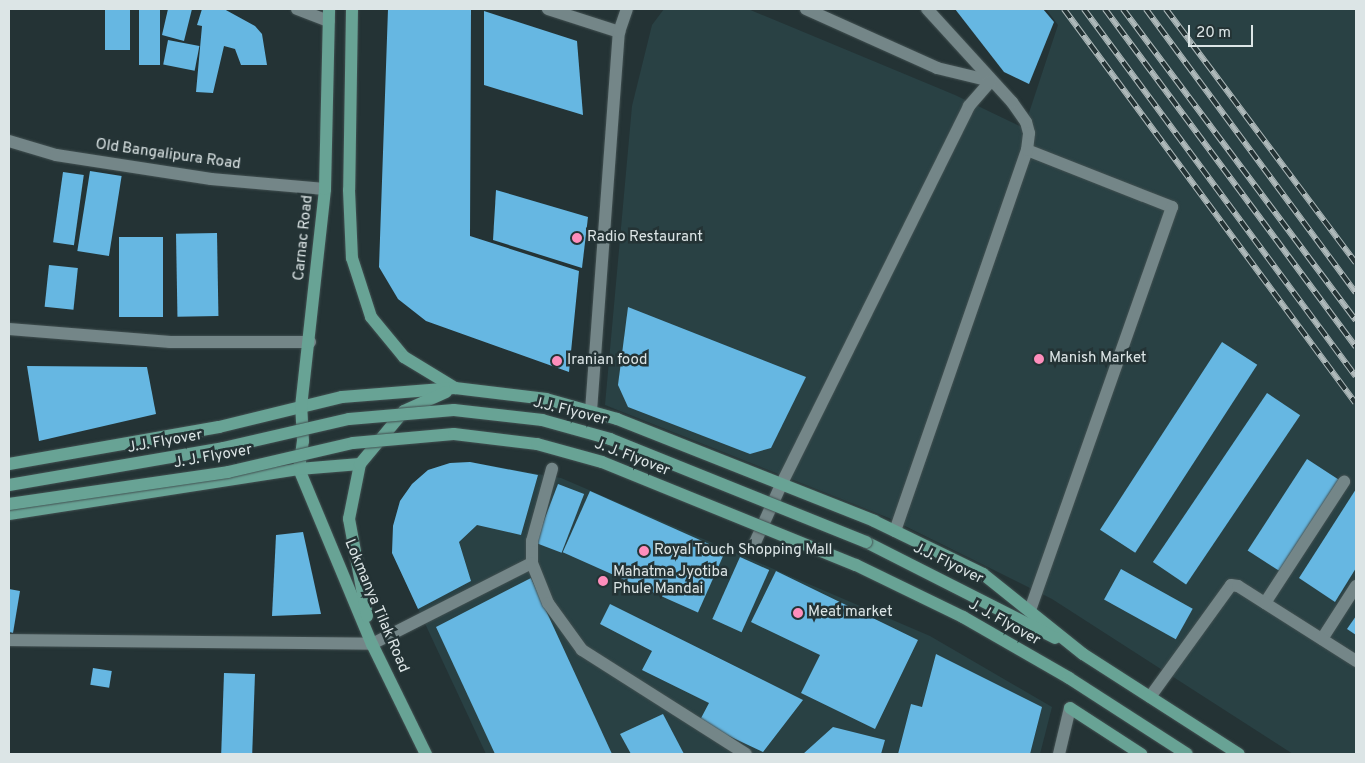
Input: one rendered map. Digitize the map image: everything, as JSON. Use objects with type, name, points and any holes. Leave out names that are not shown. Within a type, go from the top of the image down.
[{"type":"main road","points":[[352,9],[349,190],[352,258],[371,317],[404,357],[455,388]]},
{"type":"main road","name":"Carnac Road","points":[[298,468],[303,441],[301,407],[310,342],[325,188],[329,15]]},
{"type":"main road","points":[[372,644],[349,520],[360,464],[404,411],[455,388]]},
{"type":"main road","points":[[9,464],[219,427],[342,398],[455,388],[546,398],[591,412],[781,485],[895,531],[983,574],[1083,654],[1239,754]]},
{"type":"main road","name":"J.J. Flyover","points":[[9,485],[223,448],[349,419],[454,410],[542,420],[610,439],[866,542],[1083,654]]},
{"type":"main road","name":"J. J. Flyover","points":[[9,504],[228,472],[353,443],[454,434],[537,444],[602,462],[856,564],[963,617],[1069,678],[1187,754]]},
{"type":"main road","points":[[9,514],[298,468],[360,464]]},
{"type":"main road","name":"Lokmanya Tilak Road","points":[[298,468],[372,644],[426,754]]},
{"type":"main road","points":[[1070,708],[1141,754]]},
{"type":"street","points":[[297,9],[329,15]]},
{"type":"street","points":[[548,9],[619,32]]},
{"type":"street","points":[[591,412],[619,32],[627,9]]},
{"type":"street","points":[[806,9],[937,68],[991,81]]},
{"type":"street","points":[[895,531],[1027,150],[1029,134],[1026,122],[926,9]]},
{"type":"street","points":[[754,547],[781,485],[969,106],[991,81]]},
{"type":"street","name":"Old Bangalipura Road","points":[[9,141],[56,155],[210,179],[325,188]]},
{"type":"street","points":[[1027,150],[1172,207],[1030,611]]},
{"type":"street","points":[[9,329],[170,342],[310,342]]},
{"type":"street","points":[[552,469],[532,541],[532,563],[548,602],[582,650],[746,754]]},
{"type":"street","points":[[1266,603],[1344,482]]},
{"type":"street","points":[[9,640],[372,644],[532,563]]},
{"type":"street","points":[[1150,697],[1229,587],[1238,586],[1356,661]]},
{"type":"street","points":[[1322,639],[1356,586]]},
{"type":"street","points":[[1059,754],[1070,708]]},
{"type":"shaded area","points":[[664,9],[748,9],[955,95],[1024,128],[1058,25],[1046,9],[1356,9],[1356,754],[1293,754],[1052,599],[889,518],[605,405],[632,106],[652,25]]},
{"type":"shaded area","name":"Mahatma Jyotiba Phule Mandai","points":[[470,462],[561,478],[930,636],[1052,707],[1040,754],[486,754],[392,553],[393,526],[400,501],[412,484],[428,470],[450,463]]},
{"type":"building","points":[[105,9],[130,9],[130,50],[105,50]]},
{"type":"building","points":[[139,9],[160,9],[160,65],[139,65]]},
{"type":"building","points":[[168,9],[192,9],[184,41],[162,35]]},
{"type":"building","points":[[202,9],[224,9],[255,26],[262,34],[267,65],[241,65],[235,49],[224,46],[213,93],[196,92],[202,26],[197,25]]},
{"type":"building","points":[[388,9],[471,9],[470,236],[579,271],[569,372],[426,321],[398,299],[379,267]]},
{"type":"building","points":[[955,9],[1043,9],[1054,22],[1029,84],[1004,72]]},
{"type":"building","points":[[484,11],[577,41],[583,115],[484,85]]},
{"type":"building","points":[[168,40],[199,46],[195,71],[163,65]]},
{"type":"building","points":[[90,171],[122,176],[109,256],[77,251]]},
{"type":"building","points":[[63,172],[84,175],[74,245],[53,242]]},
{"type":"building","points":[[496,190],[588,217],[582,268],[493,240]]},
{"type":"building","points":[[217,233],[218,316],[177,317],[176,234]]},
{"type":"building","points":[[119,237],[163,237],[163,317],[119,317]]},
{"type":"building","points":[[49,265],[78,268],[73,310],[45,307]]},
{"type":"building","points":[[628,307],[806,377],[771,448],[750,454],[628,407],[618,385]]},
{"type":"building","points":[[1222,342],[1257,365],[1135,553],[1100,530]]},
{"type":"building","points":[[27,366],[147,367],[156,414],[39,441]]},
{"type":"building","points":[[1267,393],[1300,415],[1186,584],[1153,562]]},
{"type":"building","points":[[1307,459],[1339,480],[1280,571],[1248,550]]},
{"type":"building","points":[[470,462],[538,475],[521,535],[477,525],[459,542],[471,581],[418,609],[392,553],[393,526],[400,501],[412,484],[428,470],[450,463]]},
{"type":"building","points":[[558,484],[584,494],[562,553],[535,543]]},
{"type":"building","points":[[1356,489],[1356,568],[1335,602],[1299,578]]},
{"type":"building","name":"Royal Touch Shopping Mall","points":[[590,491],[725,551],[698,612],[563,552]]},
{"type":"building","points":[[303,532],[321,614],[272,616],[276,535]]},
{"type":"building","points":[[740,557],[769,570],[742,632],[712,619]]},
{"type":"building","points":[[1121,569],[1193,609],[1176,639],[1104,600]]},
{"type":"building","points":[[776,571],[918,640],[875,729],[801,693],[820,655],[751,622]]},
{"type":"building","points":[[531,578],[612,754],[495,754],[436,627]]},
{"type":"building","points":[[9,589],[20,591],[13,633],[9,632]]},
{"type":"building","points":[[610,604],[803,700],[763,752],[699,722],[709,703],[642,670],[652,651],[600,624]]},
{"type":"building","points":[[1356,616],[1356,635],[1347,629]]},
{"type":"building","points":[[936,654],[1042,707],[1030,754],[898,754],[911,704],[922,707]]},
{"type":"building","points":[[93,668],[112,671],[109,688],[90,685]]},
{"type":"building","points":[[224,673],[255,674],[252,754],[221,754]]},
{"type":"building","points":[[663,714],[684,754],[631,754],[620,734]]},
{"type":"building","points":[[833,727],[885,740],[881,754],[803,754]]},
{"type":"railway","points":[[1064,9],[1356,403]]},
{"type":"railway","points":[[1084,9],[1356,376]]},
{"type":"railway","points":[[1105,9],[1356,347]]},
{"type":"railway","points":[[1123,9],[1356,321]]},
{"type":"railway","points":[[1146,9],[1356,293]]},
{"type":"railway","points":[[1166,9],[1356,263]]},
{"type":"place","name":"Radio Restaurant","points":[[577,238]]},
{"type":"place","name":"Manish Market","points":[[1039,359]]},
{"type":"place","name":"Iranian food","points":[[557,361]]},
{"type":"place","name":"Royal Touch Shopping Mall","points":[[644,551]]},
{"type":"place","name":"Mahatma Jyotiba Phule Mandai","points":[[603,581]]},
{"type":"place","name":"Meat market","points":[[798,613]]}]
